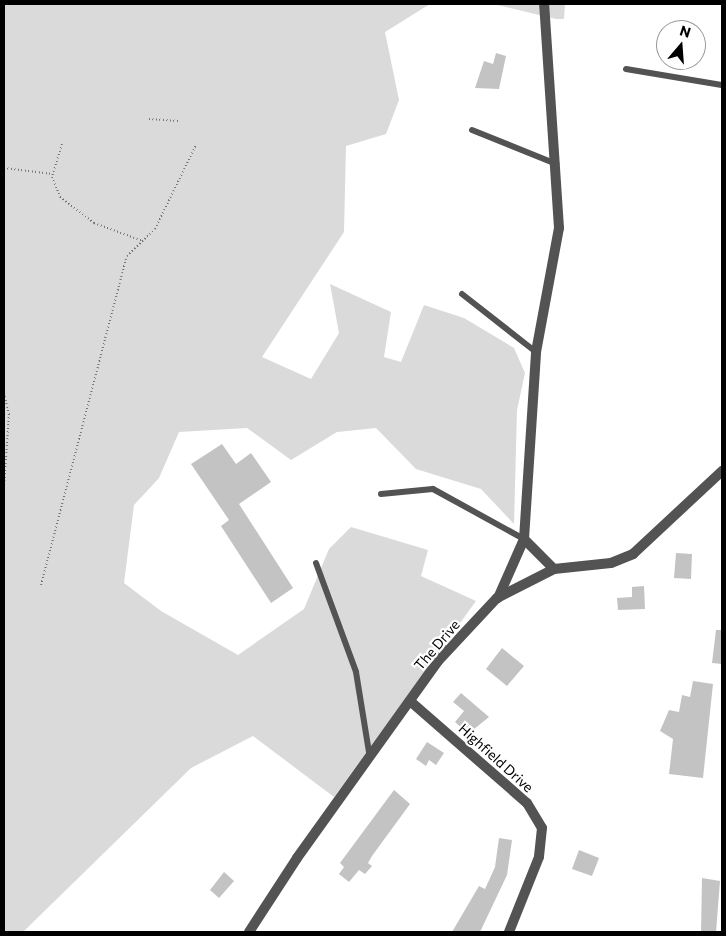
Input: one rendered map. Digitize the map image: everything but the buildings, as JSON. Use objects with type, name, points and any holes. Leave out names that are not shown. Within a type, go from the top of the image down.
[{"type":"street","points":[[497,598],[524,540],[536,352],[559,228],[558,165],[544,4]]},
{"type":"street","name":"The Drive","points":[[249,932],[296,858],[371,759],[438,661],[497,598],[554,569],[611,563],[634,554],[722,471]]},
{"type":"street","points":[[524,540],[554,569]]},
{"type":"street","name":"Highfield Drive","points":[[410,701],[526,803],[542,828],[539,856],[509,932]]},
{"type":"lane","points":[[626,69],[722,85]]},
{"type":"lane","points":[[472,130],[558,165]]},
{"type":"lane","points":[[462,294],[536,352]]},
{"type":"lane","points":[[381,494],[433,489],[524,540]]},
{"type":"lane","points":[[316,562],[356,672],[371,759]]},
{"type":"path","points":[[149,119],[179,121]]},
{"type":"path","points":[[62,144],[53,174],[60,197],[94,223],[143,241]]},
{"type":"path","points":[[42,584],[127,256],[143,241],[173,198],[196,145]]},
{"type":"path","points":[[4,168],[53,174]]},
{"type":"path","points":[[4,393],[8,414],[4,488]]},
{"type":"shaded area","points":[[4,4],[430,4],[385,32],[399,100],[386,134],[346,146],[344,232],[262,357],[311,379],[339,333],[330,284],[391,312],[384,357],[401,362],[424,305],[464,318],[514,348],[525,373],[517,410],[514,524],[481,489],[416,469],[376,428],[337,432],[291,460],[247,428],[179,432],[159,478],[134,505],[124,583],[161,611],[238,655],[304,609],[329,549],[351,527],[428,550],[421,576],[476,601],[334,797],[253,736],[191,768],[23,932],[4,932]]},
{"type":"shaded area","points":[[493,4],[565,4],[564,19],[556,19]]}]
